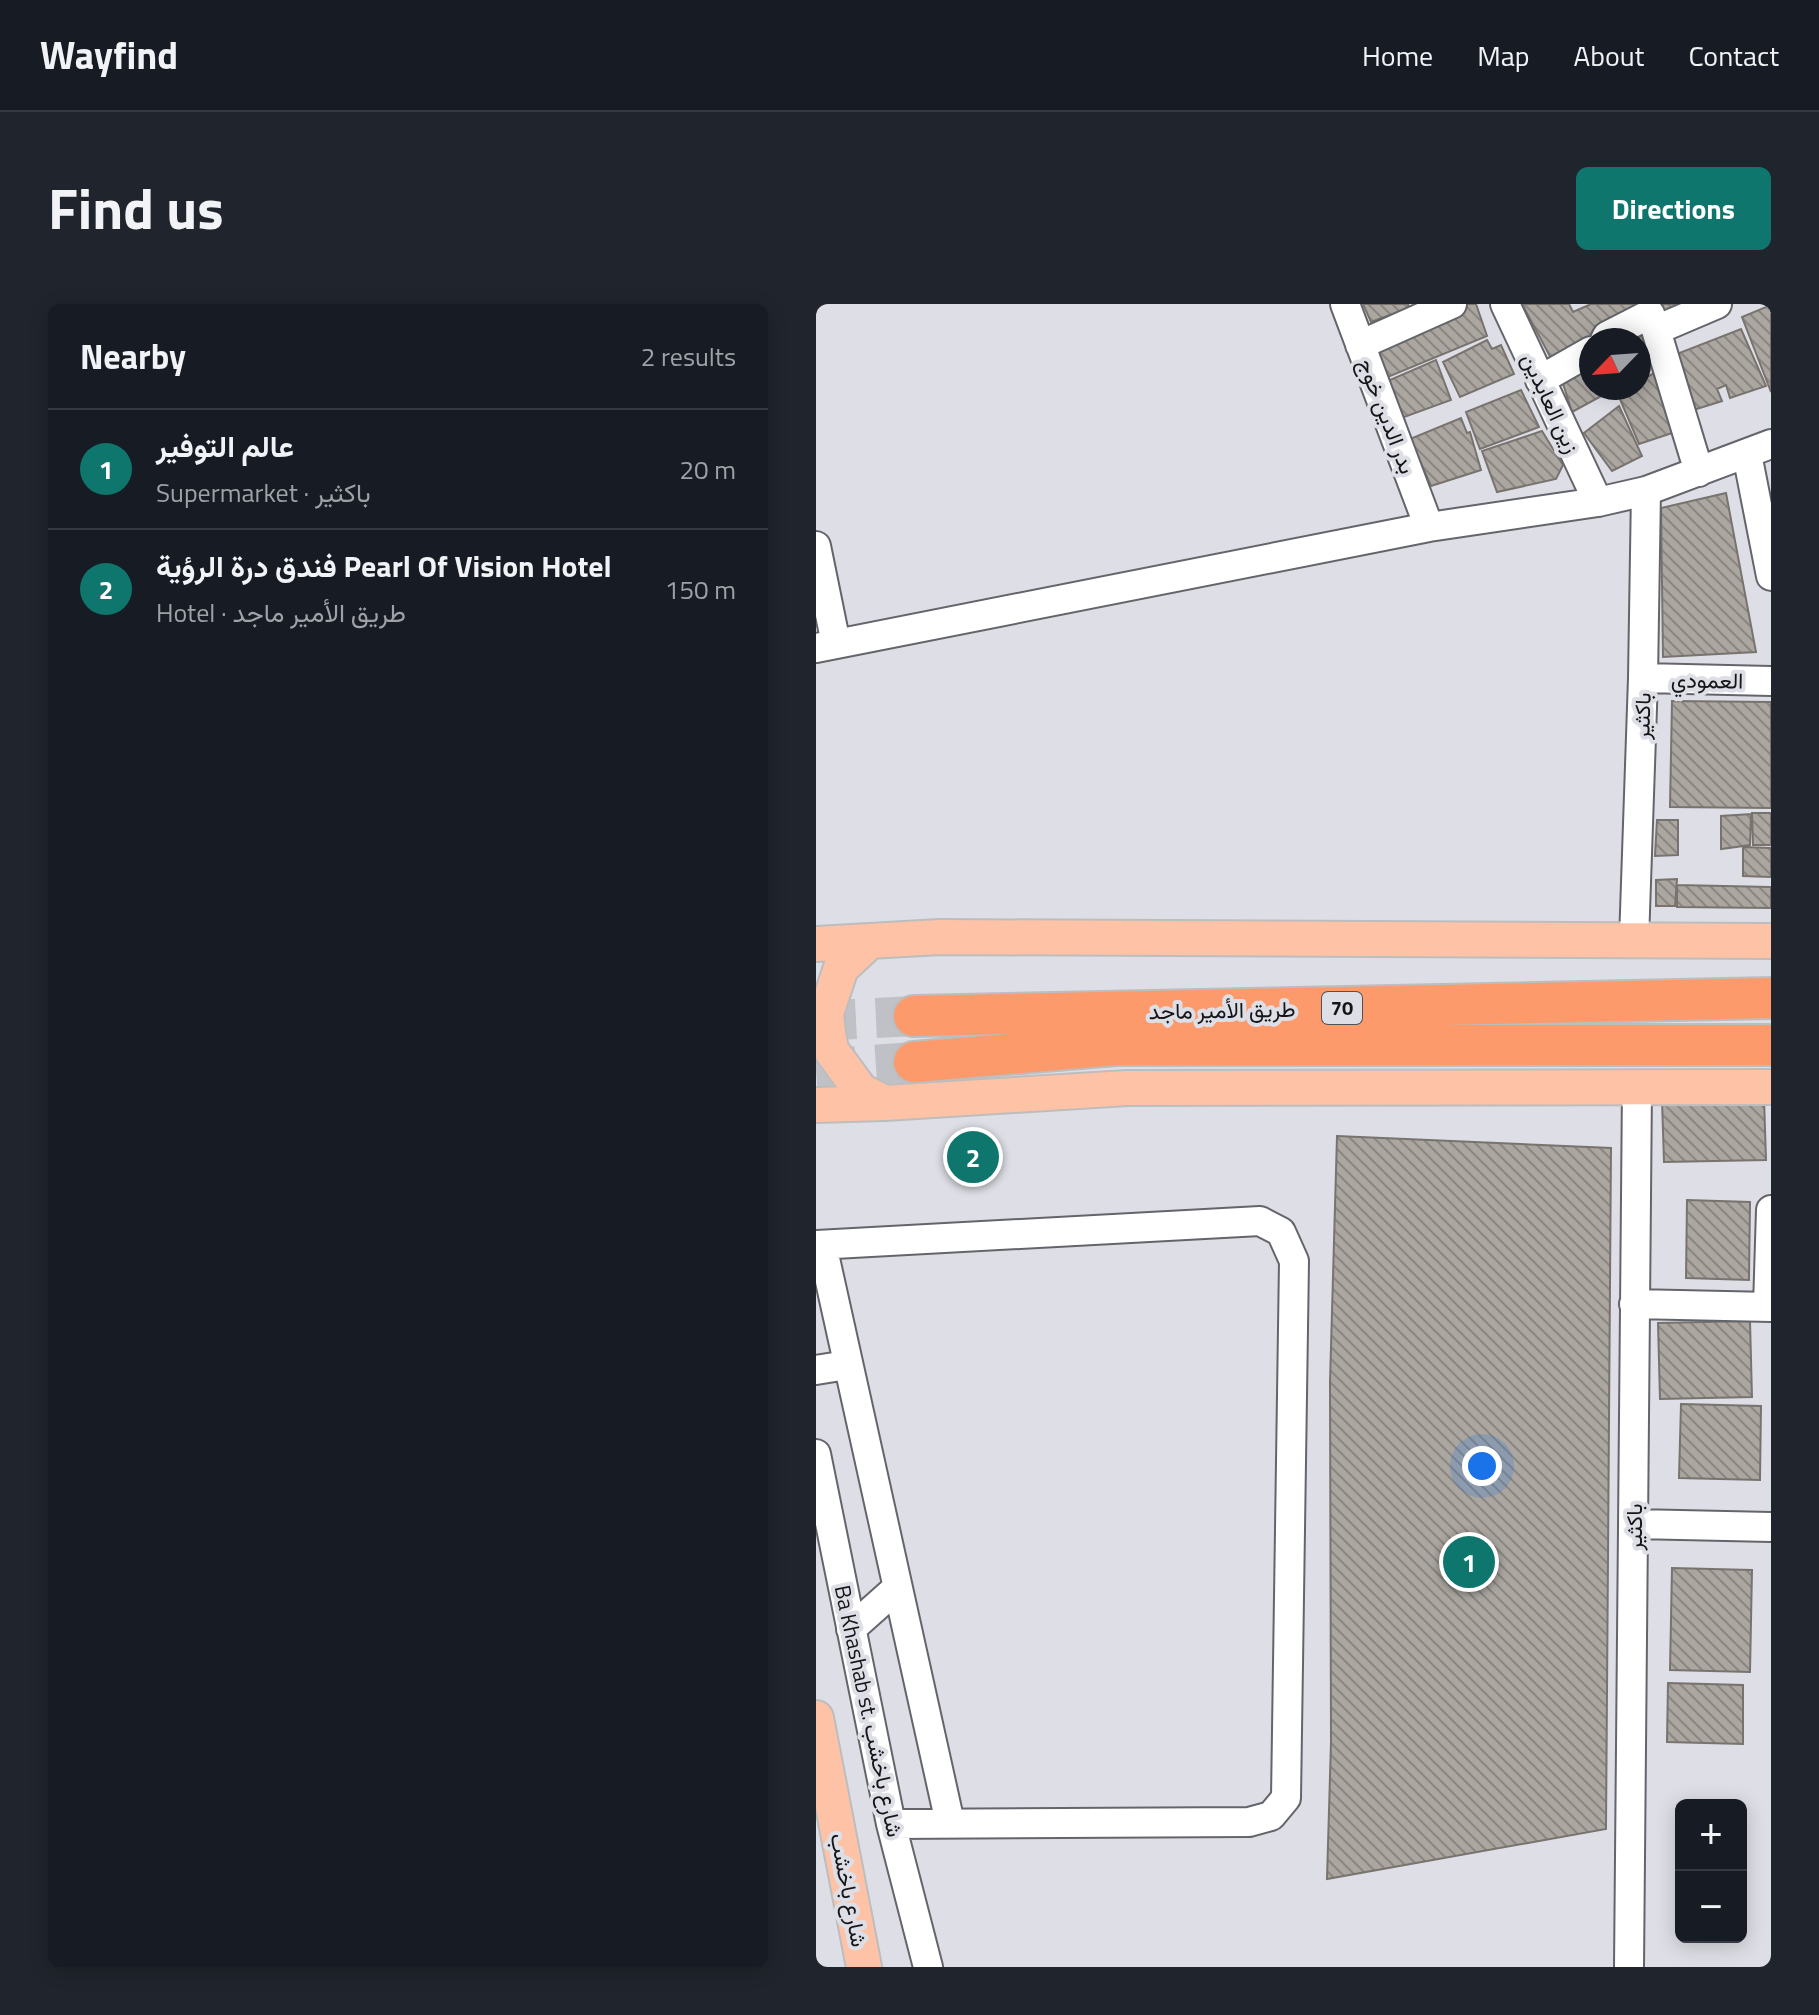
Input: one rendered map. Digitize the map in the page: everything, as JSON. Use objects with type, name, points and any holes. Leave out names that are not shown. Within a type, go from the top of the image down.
[{"type":"highway","name":"طريق الأمير ماجد","points":[[914,1016],[1771,998]]},
{"type":"highway","name":"طريق الأمير ماجد","points":[[914,1062],[1116,1045],[1771,1045]]},
{"type":"main road","points":[[816,944],[940,937],[1771,941]]},
{"type":"main road","points":[[816,963],[869,942]]},
{"type":"main road","points":[[869,942],[841,968],[826,1013],[831,1050],[861,1091],[885,1103]]},
{"type":"main road","points":[[816,1104],[885,1103],[1127,1088],[1771,1087]]},
{"type":"main road","name":"شارع باخشب","points":[[816,1718],[864,1967]]},
{"type":"street","name":"بدر الدين خوج","points":[[1345,304],[1429,527]]},
{"type":"street","points":[[1360,345],[1452,304]]},
{"type":"street","name":"زين العابدين","points":[[1505,304],[1598,502]]},
{"type":"street","points":[[1656,330],[1717,304]]},
{"type":"street","points":[[1623,328],[1650,314],[1699,472]]},
{"type":"street","points":[[1540,380],[1579,358]]},
{"type":"street","points":[[816,546],[826,646],[1429,527],[1598,502],[1646,491],[1759,449],[1771,576]]},
{"type":"street","name":"باكثير","points":[[1634,941],[1646,491]]},
{"type":"street","name":"العمودي","points":[[1643,678],[1771,681]]},
{"type":"street","name":"باكثير","points":[[1629,1967],[1637,1087]]},
{"type":"street","points":[[1634,1304],[1769,1307],[1771,1210]]},
{"type":"street","points":[[891,1824],[1249,1822],[1271,1816],[1286,1798],[1294,1261],[1281,1232],[1260,1221],[819,1245],[950,1823]]},
{"type":"street","points":[[816,1370],[847,1365]]},
{"type":"street","name":"Ba Khashab st. شارع باخشب","points":[[816,1454],[891,1824],[928,1967]]},
{"type":"street","points":[[1635,1524],[1771,1527]]},
{"type":"street","points":[[851,1629],[897,1588]]},
{"type":"building","points":[[1363,304],[1408,304],[1409,308],[1371,322]]},
{"type":"building","points":[[1463,304],[1476,304],[1487,336],[1383,379],[1371,344]]},
{"type":"building","points":[[1522,304],[1569,304],[1573,312],[1591,304],[1692,304],[1634,328],[1579,328],[1579,351],[1553,362]]},
{"type":"building","points":[[1771,305],[1771,392],[1742,317]]},
{"type":"building","points":[[1649,318],[1660,356],[1651,359],[1651,328],[1630,328]]},
{"type":"building","points":[[1741,329],[1766,386],[1730,398],[1726,385],[1717,389],[1722,401],[1687,412],[1669,357]]},
{"type":"building","points":[[1487,340],[1492,349],[1501,345],[1514,374],[1460,397],[1443,362]]},
{"type":"building","points":[[1436,360],[1451,400],[1396,420],[1383,383]]},
{"type":"building","points":[[1579,363],[1579,400],[1594,400],[1572,412],[1560,374]]},
{"type":"building","points":[[1662,369],[1681,430],[1639,444],[1620,400],[1651,400],[1651,375]]},
{"type":"building","points":[[1521,390],[1539,427],[1480,449],[1466,412]]},
{"type":"building","points":[[1619,406],[1642,456],[1612,471],[1584,433]]},
{"type":"building","points":[[1461,418],[1467,433],[1470,432],[1481,470],[1431,486],[1410,439]]},
{"type":"building","points":[[1542,431],[1563,465],[1556,479],[1497,492],[1482,451]]},
{"type":"building","points":[[1726,493],[1756,652],[1663,657],[1661,508]]},
{"type":"building","points":[[1672,701],[1771,702],[1771,808],[1670,807]]},
{"type":"building","points":[[1752,813],[1771,813],[1771,845],[1753,845]]},
{"type":"building","points":[[1751,814],[1750,845],[1721,849],[1721,816]]},
{"type":"building","points":[[1657,820],[1678,820],[1678,855],[1655,856]]},
{"type":"building","points":[[1743,847],[1771,848],[1771,877],[1743,876]]},
{"type":"building","points":[[1677,879],[1675,906],[1656,906],[1656,880]]},
{"type":"building","points":[[1677,885],[1771,887],[1771,908],[1677,907]]},
{"type":"building","points":[[1764,1098],[1766,1160],[1664,1162],[1662,1100]]},
{"type":"building","points":[[1337,1136],[1611,1148],[1606,1829],[1327,1879],[1331,1742],[1330,1382]]},
{"type":"building","points":[[1687,1200],[1750,1202],[1749,1280],[1686,1278]]},
{"type":"building","points":[[1750,1321],[1752,1397],[1660,1399],[1658,1323]]},
{"type":"building","points":[[1681,1404],[1761,1406],[1760,1480],[1679,1478]]},
{"type":"building","points":[[1672,1568],[1752,1570],[1750,1672],[1670,1670]]},
{"type":"building","points":[[1668,1683],[1743,1685],[1743,1744],[1667,1742]]},
{"type":"tunnel","points":[[816,1021],[914,1016]]},
{"type":"tunnel","points":[[816,1069],[914,1062]]},
{"type":"place","name":"فندق درة الرؤية Pearl Of Vision Hotel","points":[[973,1157]]},
{"type":"place","name":"عالم التوفير","points":[[1469,1562]]}]
